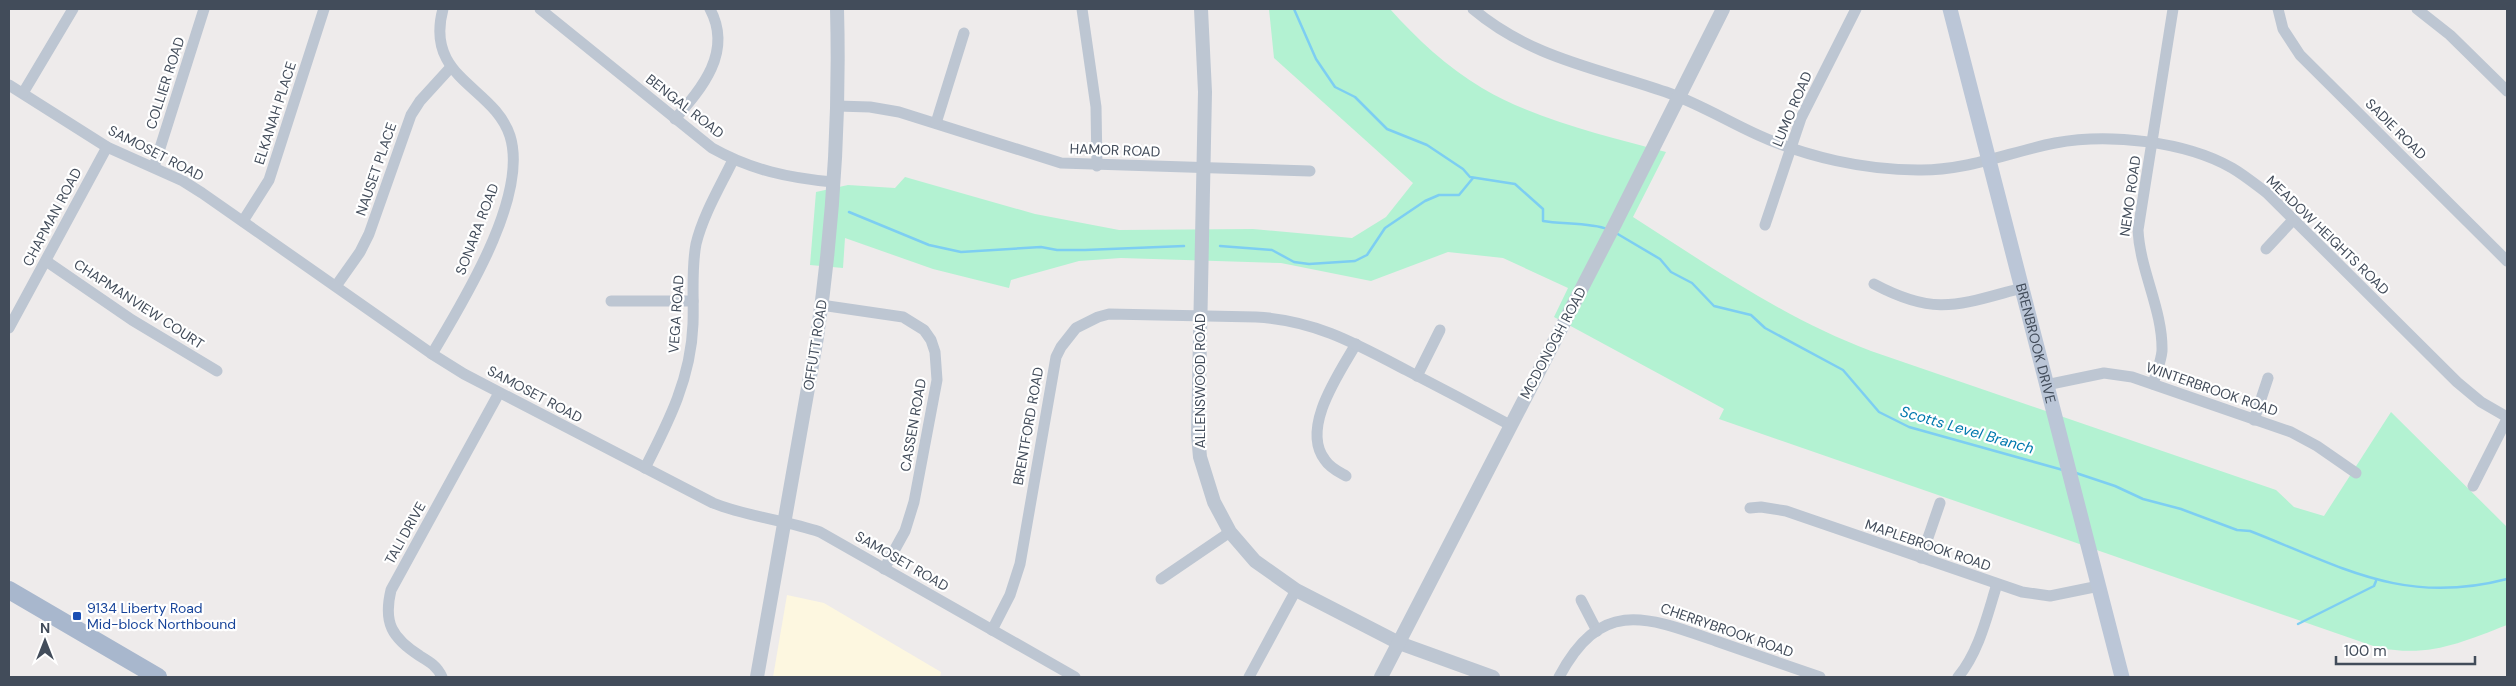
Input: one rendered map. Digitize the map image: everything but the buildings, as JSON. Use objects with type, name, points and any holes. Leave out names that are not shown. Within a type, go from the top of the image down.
[{"type":"main road","name":"BRENBROOK DRIVE","points":[[1950,9],[2122,677]]},
{"type":"main road","points":[[9,590],[158,677]]},
{"type":"street","points":[[23,93],[73,9]]},
{"type":"street","name":"COLLIER ROAD","points":[[154,167],[204,9]]},
{"type":"street","name":"ELKANAH PLACE","points":[[243,221],[269,180],[324,9]]},
{"type":"street","name":"SONARA ROAD","points":[[432,354],[480,269],[508,193],[514,162],[510,135],[502,121],[451,67],[442,42],[440,29],[443,9]]},
{"type":"street","name":"BENGAL ROAD","points":[[540,9],[696,137],[733,160],[776,175],[833,182]]},
{"type":"street","points":[[674,119],[702,89],[710,75],[717,44],[715,22],[710,9]]},
{"type":"street","name":"OFFUTT ROAD","points":[[757,677],[821,305],[833,182],[837,106],[837,9]]},
{"type":"street","points":[[1082,9],[1096,107],[1097,166]]},
{"type":"street","name":"ALLENSWOOD ROAD","points":[[1201,9],[1204,168],[1198,435],[1200,457],[1214,502],[1230,532],[1255,561],[1296,590],[1399,643],[1493,677]]},
{"type":"street","name":"MEADOW HEIGHTS ROAD","points":[[1473,9],[1510,36],[1537,50],[1679,97],[1790,148],[1841,161],[1898,169],[1937,170],[1989,160],[2053,143],[2114,139],[2185,150],[2231,168],[2266,193],[2457,382],[2481,402],[2507,418]]},
{"type":"street","name":"MCDONOGH ROAD","points":[[1381,677],[1510,424],[1597,261],[1723,9]]},
{"type":"street","name":"LUMO ROAD","points":[[1765,225],[1790,148],[1813,93],[1856,9]]},
{"type":"street","name":"NEMO ROAD","points":[[2153,384],[2160,364],[2161,339],[2141,259],[2138,230],[2173,9]]},
{"type":"street","name":"SADIE ROAD","points":[[2278,9],[2283,29],[2300,55],[2507,261]]},
{"type":"street","points":[[2417,9],[2432,18],[2507,91]]},
{"type":"street","points":[[2432,18],[2439,9]]},
{"type":"street","points":[[936,123],[964,33]]},
{"type":"street","name":"NAUSET PLACE","points":[[336,286],[360,252],[369,234],[411,115],[451,67]]},
{"type":"street","name":"SAMOSET ROAD","points":[[9,84],[107,147],[183,181],[432,354],[499,393],[730,510],[820,532],[1075,677]]},
{"type":"street","name":"HAMOR ROAD","points":[[837,106],[884,108],[1061,163],[1097,166],[1310,171]]},
{"type":"street","name":"CHAPMAN ROAD","points":[[9,328],[107,147]]},
{"type":"street","name":"VEGA ROAD","points":[[645,468],[673,414],[682,391],[691,346],[696,245],[733,160]]},
{"type":"street","points":[[2266,249],[2294,220]]},
{"type":"street","name":"CHAPMANVIEW COURT","points":[[46,261],[132,320],[217,371]]},
{"type":"street","points":[[1874,284],[1898,296],[1931,306],[1965,303],[2022,288]]},
{"type":"street","points":[[611,301],[693,300]]},
{"type":"street","name":"CASSEN ROAD","points":[[821,305],[903,317],[924,330],[931,340],[935,352],[936,380],[914,502],[905,531],[884,569]]},
{"type":"street","name":"BRENTFORD ROAD","points":[[992,630],[1010,595],[1020,564],[1053,369],[1061,347],[1076,328],[1098,317],[1109,314],[1200,315],[1277,318],[1296,322],[1333,333],[1510,424]]},
{"type":"street","points":[[1417,376],[1440,330]]},
{"type":"street","points":[[1346,476],[1324,459],[1318,439],[1318,426],[1323,404],[1356,344]]},
{"type":"street","name":"WINTERBROOK ROAD","points":[[2046,385],[2104,373],[2132,377],[2304,438],[2356,473]]},
{"type":"street","points":[[2254,420],[2268,378]]},
{"type":"street","name":"TALI DRIVE","points":[[442,677],[438,667],[397,638],[388,624],[387,606],[391,590],[499,393]]},
{"type":"street","points":[[2473,486],[2507,418]]},
{"type":"street","points":[[1921,558],[1940,503]]},
{"type":"street","name":"MAPLEBROOK ROAD","points":[[1750,508],[1761,507],[1786,511],[2037,596],[2064,594],[2099,586]]},
{"type":"street","points":[[1161,579],[1230,532]]},
{"type":"street","points":[[1958,677],[1968,664],[1975,650],[1997,584]]},
{"type":"street","points":[[1249,677],[1296,590]]},
{"type":"street","points":[[1581,600],[1597,631]]},
{"type":"street","name":"CHERRYBROOK ROAD","points":[[1559,677],[1576,649],[1597,631],[1622,620],[1648,619],[1820,677]]},
{"type":"shaded area","points":[[787,595],[824,603],[941,672],[940,677],[773,677]]},
{"type":"green space","points":[[1269,9],[1390,9],[1422,42],[1445,62],[1469,80],[1503,99],[1572,126],[1666,152],[1633,217],[1778,307],[1839,338],[1871,351],[2276,490],[2294,507],[2324,516],[2391,412],[2507,527],[2507,625],[2445,647],[2414,651],[2379,648],[1719,419],[1724,409],[1554,317],[1568,288],[1503,258],[1448,252],[1371,281],[1281,263],[1121,258],[1079,261],[1011,280],[1009,288],[933,269],[845,238],[843,268],[810,265],[816,192],[848,185],[895,188],[905,177],[1035,214],[1119,230],[1253,229],[1352,238],[1386,217],[1413,183],[1274,58]]},
{"type":"waterway","name":"Scotts Level Branch","points":[[1294,9],[1316,59],[1335,87],[1355,97],[1387,129],[1427,145],[1463,169],[1470,177],[1515,184],[1543,209],[1543,221],[1607,229]]},
{"type":"waterway","points":[[1220,246],[1272,250],[1294,262],[1309,264],[1355,261],[1367,255],[1385,228],[1425,201],[1439,195],[1459,195],[1473,178]]},
{"type":"waterway","points":[[849,212],[929,245],[961,252],[1041,247],[1057,250],[1085,250],[1184,246]]},
{"type":"waterway","name":"Scotts Level Branch","points":[[1616,233],[1660,259],[1671,272],[1692,283],[1714,306],[1751,315],[1765,328],[1843,370],[1879,412],[1909,427],[2063,470]]},
{"type":"waterway","name":"Scotts Level Branch","points":[[2076,473],[2115,486],[2143,499],[2181,509],[2237,530],[2250,531],[2374,579],[2436,588],[2470,586],[2507,579]]},
{"type":"waterway","points":[[2298,624],[2374,586],[2376,581]]},
{"type":"place","name":"9134 Liberty Road Mid-block Northbound","points":[[77,616]]}]
